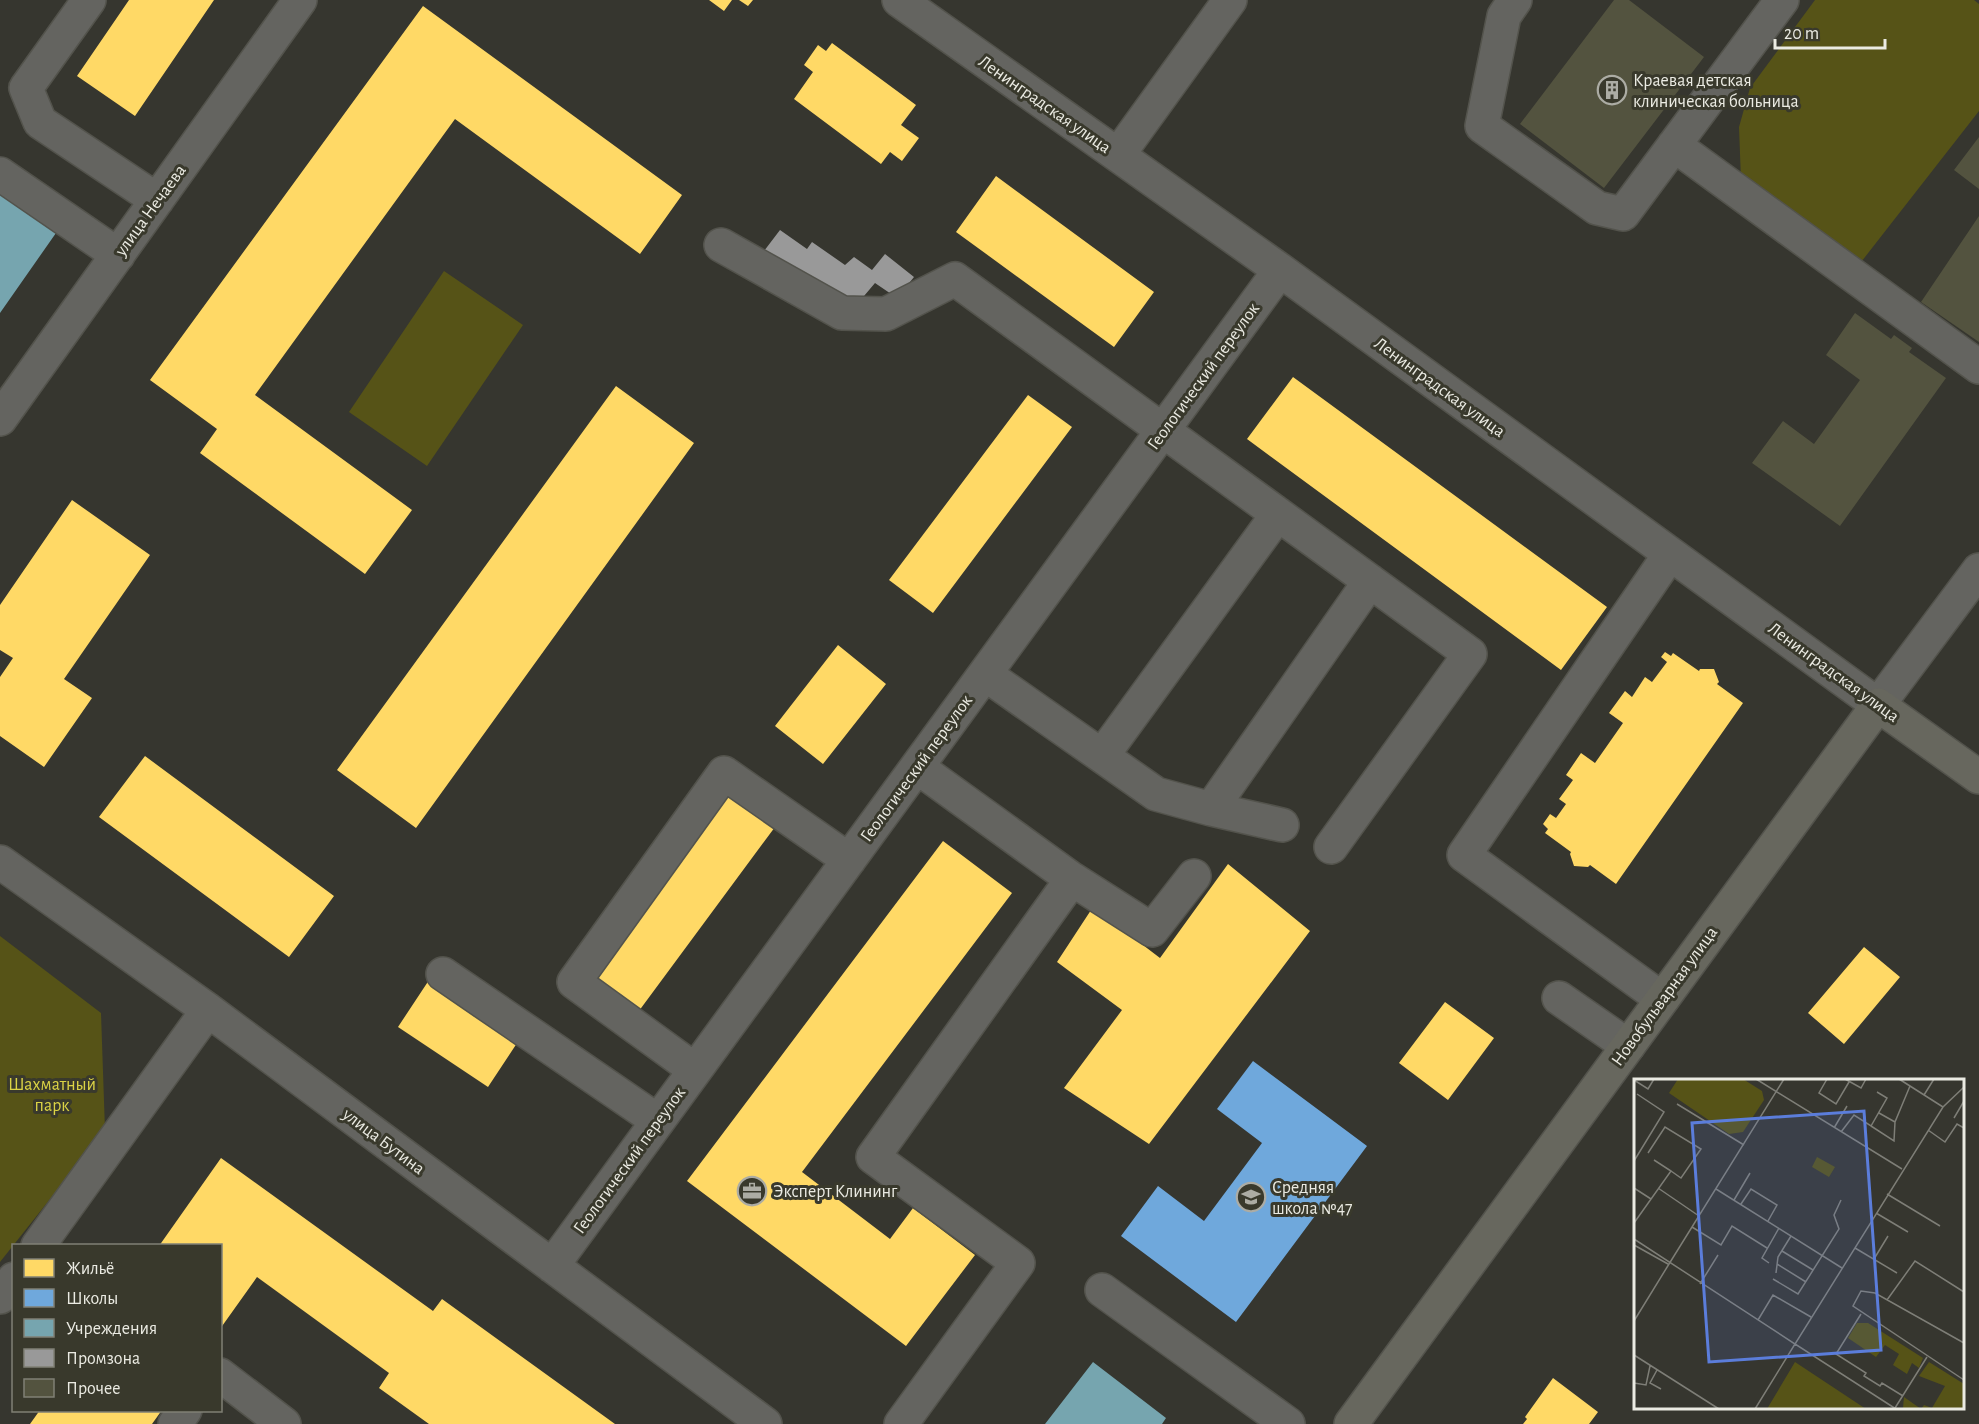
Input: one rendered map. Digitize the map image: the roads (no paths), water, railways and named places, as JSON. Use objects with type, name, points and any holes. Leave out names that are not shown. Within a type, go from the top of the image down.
[{"type":"main road","name":"Ленинградская улица","points":[[1878,705],[1979,777]]},
{"type":"main road","name":"Новобульварная улица","points":[[1351,1424],[1878,705]]},
{"type":"street","points":[[89,0],[26,88],[40,122],[157,200]]},
{"type":"street","name":"улица Нечаева","points":[[0,419],[300,0]]},
{"type":"street","name":"Ленинградская улица","points":[[899,0],[1280,270],[1878,705]]},
{"type":"street","points":[[1515,0],[1504,16],[1482,126],[1597,208],[1623,214],[1782,0]]},
{"type":"street","points":[[1118,155],[1223,3]]},
{"type":"street","points":[[1674,145],[1979,367]]},
{"type":"street","points":[[0,174],[117,255]]},
{"type":"street","points":[[721,245],[842,313],[886,314],[955,279],[1470,654],[1331,847]]},
{"type":"street","name":"Геологический переулок","points":[[552,1266],[1280,270]]},
{"type":"street","points":[[1102,756],[1278,514]]},
{"type":"street","points":[[1662,999],[1464,855],[1671,554]]},
{"type":"street","name":"Новобульварная улица","points":[[1878,705],[1979,570]]},
{"type":"street","points":[[1211,809],[1370,581]]},
{"type":"street","points":[[985,674],[1156,794],[1282,825]]},
{"type":"street","points":[[917,767],[1072,879],[1152,930],[1194,876]]},
{"type":"street","points":[[695,1070],[574,981],[724,773],[849,860]]},
{"type":"street","name":"улица Бутина","points":[[0,862],[208,1010],[765,1424]]},
{"type":"street","points":[[900,1424],[1018,1263],[873,1157],[1072,879]]},
{"type":"street","points":[[444,974],[658,1121]]},
{"type":"street","points":[[1559,998],[1628,1046]]},
{"type":"street","points":[[39,1244],[208,1010]]},
{"type":"street","points":[[0,1297],[12,1282]]},
{"type":"street","points":[[1102,1290],[1288,1424]]},
{"type":"street","points":[[222,1377],[284,1424]]},
{"type":"place","name":"Краевая детская клиническая больница","points":[[1612,90]]},
{"type":"place","name":"Эксперт Клининг","points":[[752,1191]]},
{"type":"place","name":"Средняя школа №47","points":[[1251,1197]]},
{"type":"park label","name":"Шахматный парк","points":[[52,1094]]}]
